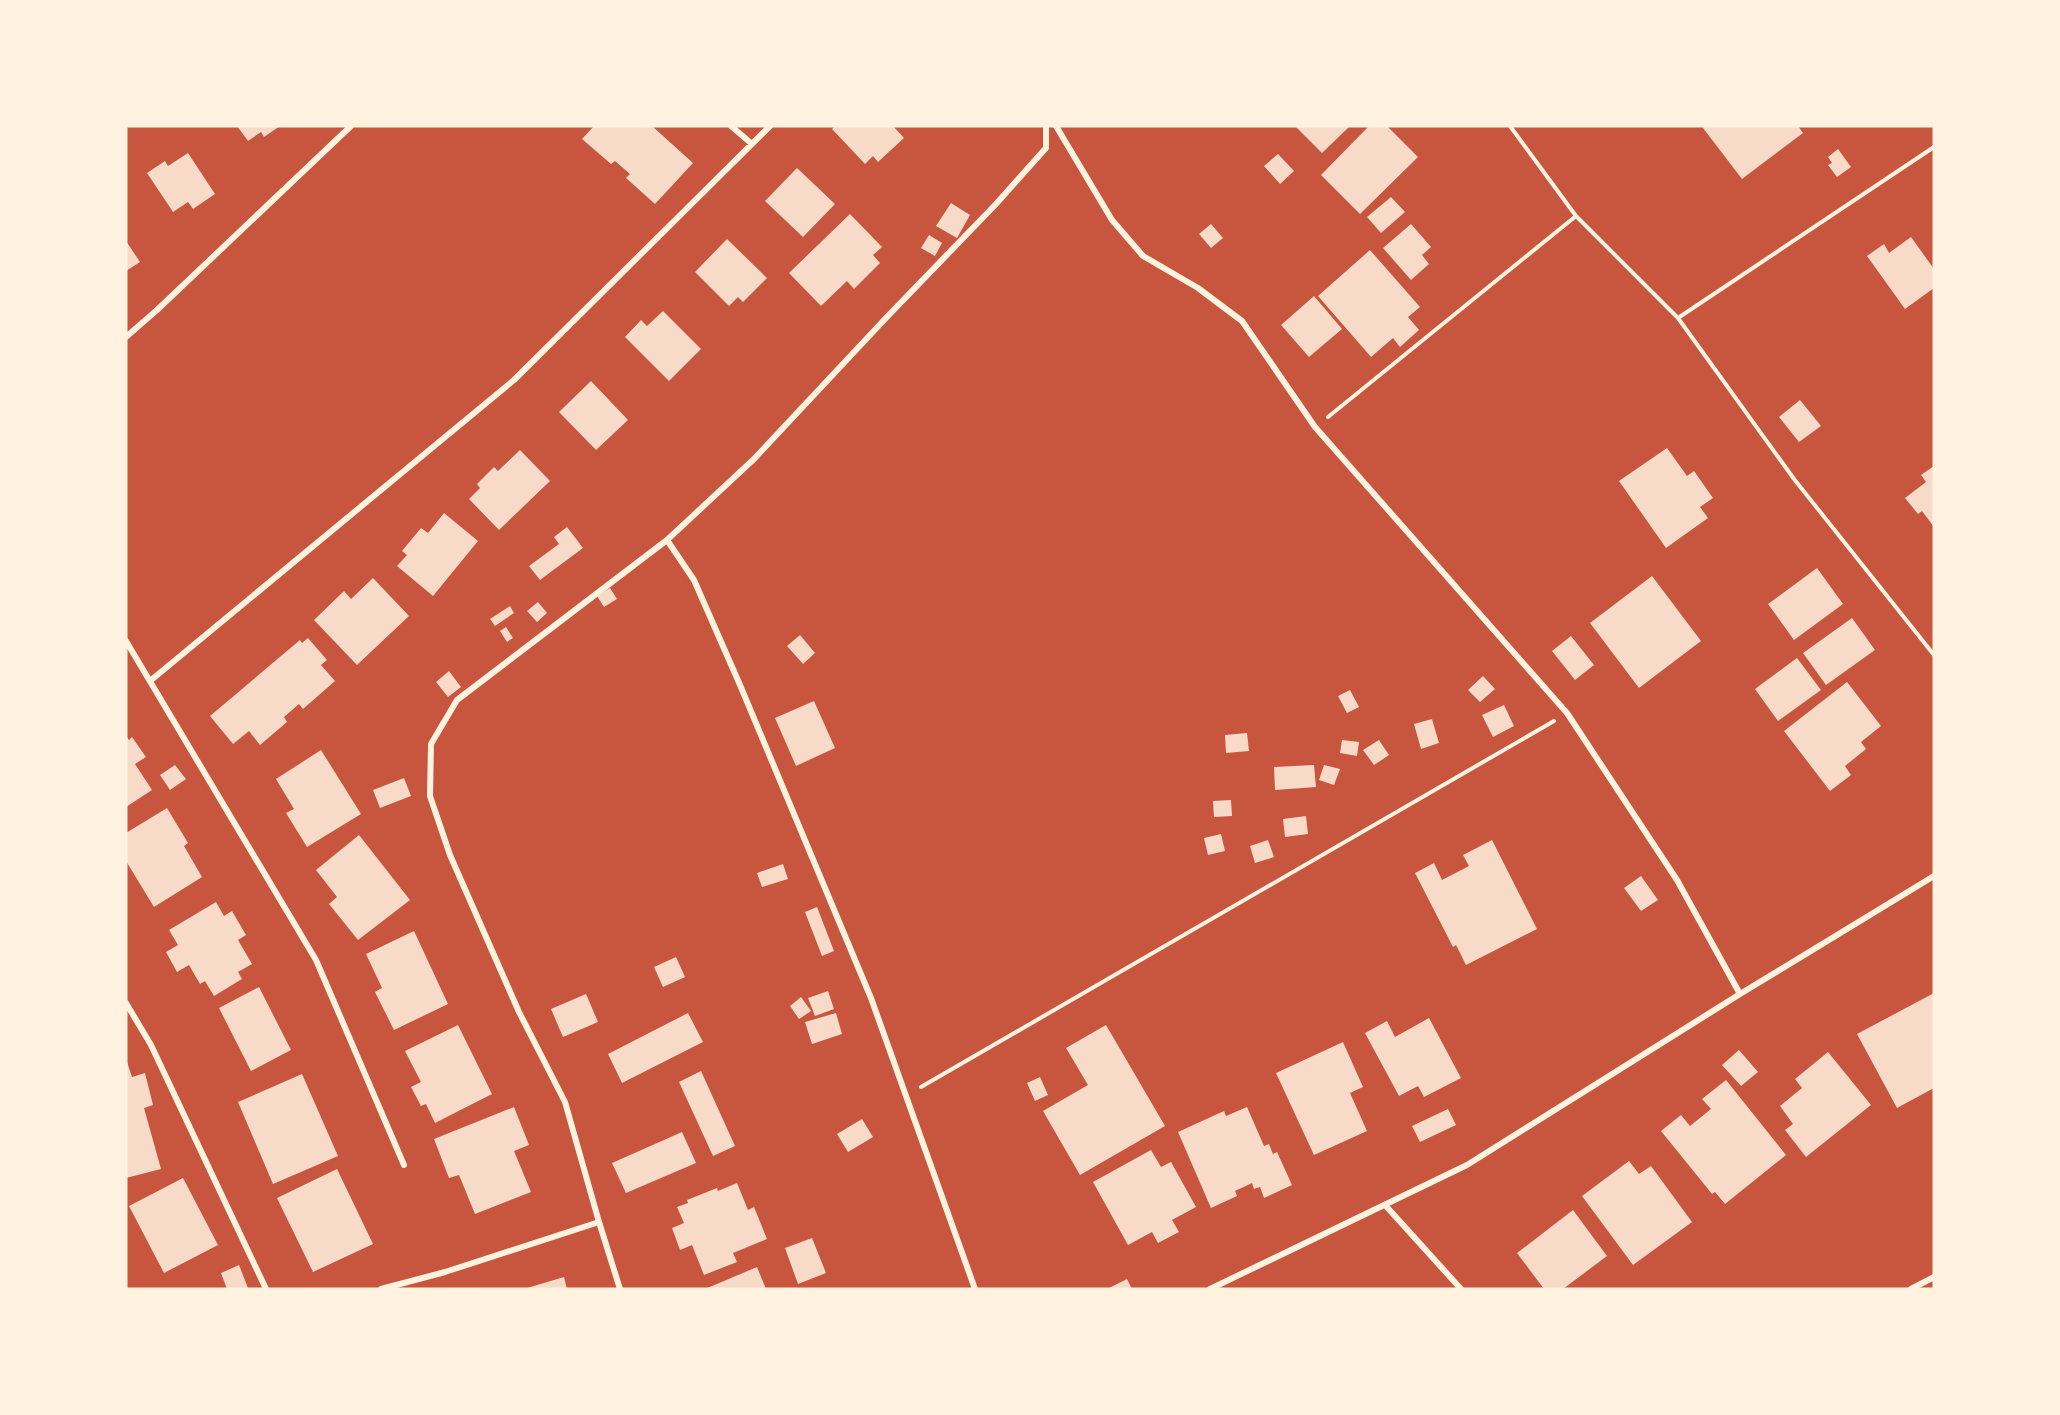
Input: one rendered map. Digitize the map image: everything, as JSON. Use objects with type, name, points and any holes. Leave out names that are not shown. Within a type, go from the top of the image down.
[{"type":"street","points":[[126,337],[351,126]]},
{"type":"street","points":[[731,126],[752,144]]},
{"type":"street","points":[[150,681],[514,380],[770,126]]},
{"type":"street","points":[[620,1289],[566,1102],[519,1012],[450,855],[430,796],[431,744],[457,700],[667,540],[754,459],[996,204],[1046,148],[1046,126]]},
{"type":"street","points":[[1056,126],[1112,220],[1143,256],[1198,288],[1242,321],[1316,427],[1567,713],[1677,880],[1740,994]]},
{"type":"street","points":[[667,540],[694,580],[871,998],[975,1289]]},
{"type":"street","points":[[126,641],[316,960],[404,1165]]},
{"type":"street","points":[[1210,1289],[1467,1165],[1934,876]]},
{"type":"street","points":[[126,1003],[156,1055],[266,1289]]},
{"type":"street","points":[[1385,1205],[1461,1289]]},
{"type":"street","points":[[381,1289],[445,1272],[599,1222]]},
{"type":"street","points":[[1911,1289],[1934,1277]]},
{"type":"path","points":[[1510,126],[1576,216],[1678,318],[1794,479],[1934,656]]},
{"type":"path","points":[[1678,318],[1934,147]]},
{"type":"path","points":[[1316,427],[1576,216]]},
{"type":"path","points":[[906,1096],[1567,713]]},
{"type":"building","points":[[237,126],[280,126],[264,137],[261,132],[248,141]]},
{"type":"building","points":[[594,126],[652,126],[693,163],[655,204],[626,178],[630,174],[615,161],[611,164],[582,139]]},
{"type":"building","points":[[835,126],[893,126],[904,138],[878,162],[873,156],[865,164],[832,129]]},
{"type":"building","points":[[1295,126],[1350,126],[1322,153]]},
{"type":"building","points":[[1369,126],[1387,126],[1418,157],[1360,214],[1321,175]]},
{"type":"building","points":[[1705,126],[1798,126],[1803,133],[1742,179],[1703,128]]},
{"type":"building","points":[[1838,149],[1851,167],[1837,177],[1828,165],[1832,163],[1828,157]]},
{"type":"building","points":[[188,153],[215,194],[193,209],[188,202],[173,212],[147,173],[165,161],[168,166]]},
{"type":"building","points":[[1278,154],[1294,171],[1280,184],[1264,166]]},
{"type":"building","points":[[797,168],[835,204],[803,237],[765,201]]},
{"type":"building","points":[[1391,197],[1405,212],[1381,233],[1367,217]]},
{"type":"building","points":[[951,203],[970,215],[957,238],[936,226]]},
{"type":"building","points":[[850,214],[882,247],[873,255],[880,263],[854,289],[847,281],[821,306],[789,273]]},
{"type":"building","points":[[1211,224],[1223,238],[1211,248],[1199,234]]},
{"type":"building","points":[[1411,224],[1431,247],[1422,255],[1429,264],[1411,280],[1383,248]]},
{"type":"building","points":[[929,235],[942,243],[935,256],[921,248]]},
{"type":"building","points":[[1911,237],[1934,269],[1934,288],[1905,309],[1867,256],[1884,244],[1889,253]]},
{"type":"building","points":[[727,239],[767,278],[743,302],[738,297],[729,306],[695,272]]},
{"type":"building","points":[[126,241],[140,262],[126,271]]},
{"type":"building","points":[[1370,250],[1420,307],[1408,317],[1419,330],[1400,347],[1393,338],[1371,357],[1318,296]]},
{"type":"building","points":[[1314,296],[1342,329],[1309,357],[1281,325]]},
{"type":"building","points":[[663,311],[701,349],[669,381],[625,337],[641,320],[647,326]]},
{"type":"building","points":[[591,381],[628,420],[596,450],[559,412]]},
{"type":"building","points":[[1800,400],[1821,426],[1799,442],[1779,417]]},
{"type":"building","points":[[1667,448],[1687,476],[1694,471],[1713,498],[1700,507],[1708,518],[1666,548],[1619,481]]},
{"type":"building","points":[[520,450],[550,481],[499,530],[469,499],[480,488],[477,484],[494,467],[498,471]]},
{"type":"building","points":[[1934,466],[1934,527],[1922,511],[1918,514],[1905,498],[1926,482],[1921,475]]},
{"type":"building","points":[[444,513],[478,541],[433,596],[397,566],[407,555],[402,551],[421,528],[428,533]]},
{"type":"building","points":[[567,527],[583,548],[540,580],[529,566],[559,544],[554,537]]},
{"type":"building","points":[[1817,568],[1843,604],[1794,640],[1768,604]]},
{"type":"building","points":[[1652,576],[1701,641],[1639,688],[1590,623]]},
{"type":"building","points":[[373,578],[409,616],[357,665],[314,620],[344,591],[351,599]]},
{"type":"building","points":[[610,588],[617,599],[604,607],[597,596]]},
{"type":"building","points":[[538,602],[547,613],[537,622],[527,611]]},
{"type":"building","points":[[510,606],[514,613],[495,626],[490,619]]},
{"type":"building","points":[[1852,618],[1875,650],[1826,685],[1803,653]]},
{"type":"building","points":[[506,627],[513,638],[507,642],[500,631]]},
{"type":"building","points":[[800,635],[815,653],[803,664],[787,646]]},
{"type":"building","points":[[1571,636],[1594,665],[1575,680],[1552,651]]},
{"type":"building","points":[[308,638],[327,660],[321,665],[335,681],[303,709],[299,704],[284,717],[287,722],[260,745],[249,731],[233,744],[210,716],[300,640],[302,643]]},
{"type":"building","points":[[1797,658],[1821,690],[1778,721],[1755,689]]},
{"type":"building","points":[[449,671],[461,687],[448,697],[436,682]]},
{"type":"building","points":[[1483,676],[1495,689],[1480,702],[1468,690]]},
{"type":"building","points":[[1847,682],[1881,726],[1861,742],[1866,749],[1845,766],[1851,775],[1830,791],[1784,731]]},
{"type":"building","points":[[1350,690],[1359,707],[1347,713],[1338,696]]},
{"type":"building","points":[[814,701],[835,748],[796,766],[775,718]]},
{"type":"building","points":[[1504,705],[1514,726],[1493,737],[1482,715]]},
{"type":"building","points":[[1432,719],[1439,743],[1421,749],[1414,724]]},
{"type":"building","points":[[1247,733],[1249,751],[1226,753],[1225,735]]},
{"type":"building","points":[[126,736],[129,740],[132,737],[146,757],[135,764],[152,790],[126,807]]},
{"type":"building","points":[[1342,740],[1359,742],[1357,756],[1340,753]]},
{"type":"building","points":[[1379,740],[1389,755],[1374,765],[1363,750]]},
{"type":"building","points":[[321,750],[361,814],[307,847],[286,813],[294,809],[276,779]]},
{"type":"building","points":[[175,765],[186,779],[170,790],[160,775]]},
{"type":"building","points":[[1314,765],[1316,787],[1275,790],[1274,767]]},
{"type":"building","points":[[1324,765],[1340,769],[1334,785],[1319,780]]},
{"type":"building","points":[[404,778],[411,796],[380,808],[373,790]]},
{"type":"building","points":[[1231,800],[1232,816],[1214,817],[1213,801]]},
{"type":"building","points":[[167,808],[188,843],[184,846],[202,877],[154,907],[126,861],[126,833]]},
{"type":"building","points":[[1306,816],[1308,834],[1285,837],[1283,819]]},
{"type":"building","points":[[1221,834],[1225,851],[1208,855],[1204,838]]},
{"type":"building","points":[[359,835],[410,900],[358,940],[329,904],[337,897],[316,870]]},
{"type":"building","points":[[1268,840],[1274,857],[1255,863],[1250,846]]},
{"type":"building","points":[[1492,840],[1537,929],[1466,965],[1456,945],[1453,947],[1415,873],[1434,863],[1442,880],[1469,866],[1463,855]]},
{"type":"building","points":[[783,864],[788,879],[762,887],[757,873]]},
{"type":"building","points":[[1641,876],[1658,900],[1641,911],[1624,888]]},
{"type":"building","points":[[216,902],[224,916],[232,911],[246,935],[238,940],[252,964],[238,972],[242,979],[214,996],[205,981],[200,984],[189,965],[177,972],[166,952],[178,945],[169,930]]},
{"type":"building","points":[[817,907],[834,951],[822,956],[805,912]]},
{"type":"building","points":[[414,931],[448,1004],[394,1030],[375,992],[382,988],[366,954]]},
{"type":"building","points":[[676,957],[685,977],[663,987],[654,967]]},
{"type":"building","points":[[259,987],[291,1050],[251,1071],[219,1008]]},
{"type":"building","points":[[828,991],[834,1009],[815,1016],[808,998]]},
{"type":"building","points":[[1934,993],[1934,1088],[1897,1108],[1857,1034]]},
{"type":"building","points":[[586,994],[598,1022],[563,1037],[551,1009]]},
{"type":"building","points":[[801,997],[811,1011],[799,1019],[790,1006]]},
{"type":"building","points":[[688,1013],[703,1042],[622,1083],[608,1054]]},
{"type":"building","points":[[836,1013],[842,1034],[812,1044],[805,1022]]},
{"type":"building","points":[[1429,1018],[1461,1078],[1424,1097],[1418,1086],[1399,1096],[1365,1033],[1387,1021],[1395,1037]]},
{"type":"building","points":[[458,1025],[492,1094],[435,1123],[426,1104],[421,1106],[411,1087],[421,1082],[405,1051]]},
{"type":"building","points":[[1106,1025],[1165,1126],[1080,1175],[1043,1111],[1088,1085],[1066,1048]]},
{"type":"building","points":[[1343,1042],[1363,1087],[1350,1093],[1367,1131],[1314,1155],[1276,1073]]},
{"type":"building","points":[[1739,1050],[1758,1072],[1741,1086],[1722,1065]]},
{"type":"building","points":[[1828,1052],[1871,1105],[1806,1157],[1785,1130],[1793,1124],[1780,1106],[1802,1088],[1795,1079]]},
{"type":"building","points":[[126,1059],[132,1077],[145,1073],[153,1105],[144,1108],[161,1169],[126,1178]]},
{"type":"building","points":[[701,1071],[735,1146],[713,1156],[679,1082]]},
{"type":"building","points":[[302,1074],[338,1156],[273,1184],[238,1102]]},
{"type":"building","points":[[1040,1077],[1048,1095],[1035,1101],[1027,1083]]},
{"type":"building","points":[[1726,1080],[1786,1155],[1725,1204],[1715,1192],[1712,1194],[1661,1131],[1681,1115],[1690,1126],[1711,1109],[1702,1099]]},
{"type":"building","points":[[514,1107],[529,1145],[514,1151],[531,1192],[475,1214],[459,1175],[449,1178],[434,1139]]},
{"type":"building","points":[[1247,1107],[1264,1146],[1269,1144],[1273,1154],[1277,1152],[1292,1185],[1264,1198],[1260,1187],[1254,1189],[1252,1183],[1235,1191],[1237,1196],[1211,1208],[1178,1132],[1224,1111],[1226,1116]]},
{"type":"building","points":[[1448,1109],[1456,1125],[1420,1142],[1412,1126]]},
{"type":"building","points":[[862,1119],[873,1137],[848,1152],[837,1134]]},
{"type":"building","points":[[682,1132],[696,1163],[626,1193],[612,1163]]},
{"type":"building","points":[[1151,1150],[1161,1167],[1171,1162],[1196,1207],[1172,1220],[1179,1232],[1158,1243],[1152,1232],[1128,1245],[1093,1182]]},
{"type":"building","points":[[1629,1161],[1639,1174],[1651,1166],[1692,1222],[1633,1265],[1582,1196]]},
{"type":"building","points":[[337,1169],[373,1244],[313,1272],[277,1198]]},
{"type":"building","points":[[183,1178],[218,1245],[164,1273],[129,1206]]},
{"type":"building","points":[[737,1183],[748,1210],[754,1207],[767,1239],[733,1253],[737,1262],[704,1275],[692,1245],[680,1250],[672,1228],[684,1223],[677,1207],[688,1203],[687,1200],[717,1188],[718,1191]]},
{"type":"building","points":[[1573,1210],[1607,1256],[1563,1289],[1544,1289],[1517,1253]]},
{"type":"building","points":[[812,1238],[826,1273],[798,1284],[785,1248]]},
{"type":"building","points":[[239,1265],[248,1288],[227,1289],[221,1273]]},
{"type":"building","points":[[757,1267],[766,1289],[705,1289]]},
{"type":"building","points":[[564,1277],[567,1289],[527,1289],[527,1288]]},
{"type":"building","points":[[1127,1279],[1132,1289],[1107,1289]]}]
